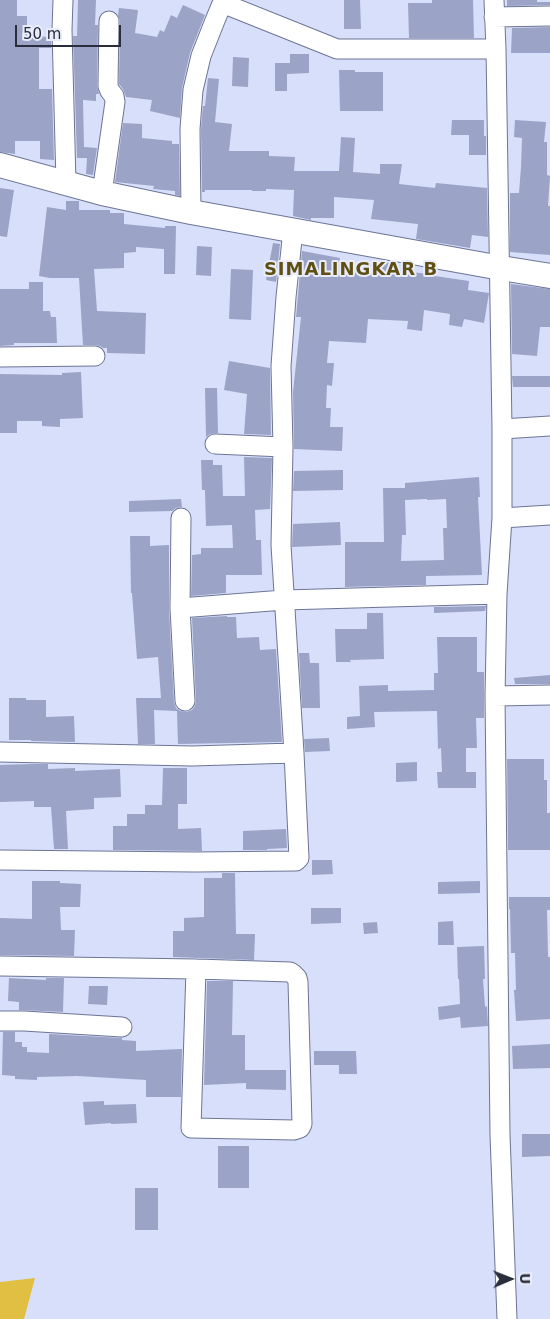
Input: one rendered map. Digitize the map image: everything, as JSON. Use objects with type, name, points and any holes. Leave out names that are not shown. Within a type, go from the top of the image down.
[{"type":"main road","points":[[0,165],[102,192],[191,212],[550,276]]},
{"type":"street","points":[[63,0],[66,183]]},
{"type":"street","points":[[191,212],[190,129],[193,90],[201,56],[221,6],[227,5],[338,49],[496,49]]},
{"type":"street","points":[[507,1319],[500,1135],[495,696],[497,594],[502,518],[502,429],[494,9],[550,16]]},
{"type":"street","points":[[102,192],[115,102],[108,86],[109,22]]},
{"type":"street","points":[[0,860],[195,862],[296,861],[299,858],[281,544],[283,447],[281,366],[293,230]]},
{"type":"street","points":[[0,357],[96,356]]},
{"type":"street","points":[[502,429],[550,426]]},
{"type":"street","points":[[215,444],[283,447]]},
{"type":"street","points":[[502,518],[550,515]]},
{"type":"street","points":[[181,518],[180,608],[185,701]]},
{"type":"street","points":[[180,608],[284,600],[497,594]]},
{"type":"street","points":[[495,696],[550,694]]},
{"type":"street","points":[[0,752],[192,756],[294,754]]},
{"type":"street","points":[[0,966],[196,969],[290,972],[297,978],[302,1124],[300,1128],[294,1130],[191,1128],[196,969]]},
{"type":"street","points":[[0,1021],[122,1027]]},
{"type":"shaded area","points":[[35,1278],[24,1319],[0,1319],[0,1282]]},
{"type":"building","points":[[0,0],[17,0],[17,16],[27,16],[27,36],[51,37],[51,48],[39,48],[39,89],[52,89],[54,160],[40,159],[40,141],[15,141],[15,154],[0,152]]},
{"type":"building","points":[[78,0],[96,0],[95,25],[98,25],[97,86],[99,94],[96,94],[96,101],[83,100],[84,147],[97,148],[93,175],[86,174],[87,158],[77,158],[73,36],[77,36]]},
{"type":"building","points":[[344,0],[360,0],[361,29],[344,29]]},
{"type":"building","points":[[432,0],[473,0],[474,38],[409,38],[408,3],[432,3]]},
{"type":"building","points":[[507,0],[537,0],[537,2],[550,2],[550,5],[507,6]]},
{"type":"building","points":[[183,5],[205,15],[190,53],[182,88],[180,118],[150,111],[152,100],[126,97],[119,84],[120,21],[118,15],[119,8],[138,10],[135,33],[157,37],[160,30],[164,32],[171,15],[177,18]]},
{"type":"building","points":[[550,27],[550,53],[511,53],[512,28]]},
{"type":"building","points":[[290,54],[309,54],[309,73],[287,74],[287,91],[275,91],[275,63],[290,63]]},
{"type":"building","points":[[233,57],[249,58],[248,87],[232,86]]},
{"type":"building","points":[[339,70],[383,72],[383,111],[340,111]]},
{"type":"building","points":[[208,78],[219,79],[215,122],[232,124],[229,151],[269,151],[269,156],[295,157],[294,171],[339,171],[341,137],[355,138],[353,172],[380,174],[380,164],[402,164],[399,184],[435,188],[436,183],[487,188],[488,237],[472,235],[470,248],[416,239],[418,224],[371,219],[374,200],[334,197],[334,218],[311,218],[311,220],[293,216],[294,190],[205,190],[205,192],[202,192],[201,129]]},
{"type":"building","points":[[452,120],[484,120],[486,155],[469,155],[469,135],[451,135]]},
{"type":"building","points":[[515,120],[546,122],[544,142],[547,142],[547,175],[550,176],[548,206],[550,206],[550,255],[510,252],[510,193],[519,193],[521,167],[522,138],[514,137]]},
{"type":"building","points":[[123,123],[142,124],[142,138],[172,141],[172,144],[179,144],[180,196],[175,195],[175,191],[153,189],[154,186],[115,182]]},
{"type":"building","points":[[0,188],[14,190],[7,237],[0,236]]},
{"type":"building","points":[[66,201],[79,201],[79,210],[110,210],[110,213],[124,213],[124,224],[165,228],[165,226],[176,226],[175,274],[164,274],[164,249],[136,247],[136,252],[124,253],[124,268],[94,269],[97,311],[146,313],[145,354],[107,353],[107,348],[83,345],[79,278],[39,276],[47,207],[66,210]]},
{"type":"building","points":[[273,243],[280,244],[276,282],[266,280]]},
{"type":"building","points":[[197,246],[212,247],[211,276],[196,275]]},
{"type":"building","points":[[302,251],[340,258],[339,262],[352,263],[351,271],[374,272],[374,262],[392,263],[392,269],[469,281],[468,290],[489,293],[484,323],[464,319],[462,327],[449,325],[450,314],[424,310],[422,331],[407,329],[408,321],[368,319],[366,343],[329,341],[327,363],[334,363],[332,386],[327,385],[326,408],[331,408],[330,427],[343,427],[342,451],[294,449],[293,392],[301,317],[296,317]]},
{"type":"building","points":[[231,269],[253,270],[251,320],[229,319]]},
{"type":"building","points":[[29,282],[43,282],[43,311],[50,311],[51,317],[56,317],[57,343],[14,343],[14,345],[0,346],[0,289],[29,289]]},
{"type":"building","points":[[511,284],[550,289],[550,327],[540,327],[537,356],[512,354]]},
{"type":"building","points":[[229,361],[270,368],[271,435],[244,434],[247,394],[224,390]]},
{"type":"building","points":[[81,372],[83,418],[60,419],[60,427],[42,426],[42,421],[17,421],[17,433],[0,433],[0,374],[62,375],[62,373]]},
{"type":"building","points":[[512,376],[550,376],[550,387],[513,387]]},
{"type":"building","points":[[205,388],[217,388],[218,433],[210,434],[206,437]]},
{"type":"building","points":[[244,457],[272,458],[270,509],[255,510],[256,540],[261,540],[262,575],[226,575],[226,593],[191,596],[192,555],[201,554],[201,548],[233,548],[232,525],[206,526],[205,490],[202,490],[201,460],[213,460],[213,465],[222,465],[223,496],[245,496]]},
{"type":"building","points":[[343,470],[343,490],[293,491],[294,471]]},
{"type":"building","points":[[479,477],[480,497],[478,497],[482,575],[426,576],[426,585],[345,587],[345,542],[384,542],[383,488],[405,488],[405,483]],"holes":[[[446,499],[447,528],[443,528],[444,560],[401,561],[402,535],[406,535],[405,500]]]},
{"type":"building","points":[[181,499],[182,507],[172,511],[129,512],[129,501]]},
{"type":"building","points":[[340,522],[341,545],[292,547],[293,524]]},
{"type":"building","points":[[130,536],[150,536],[150,546],[169,545],[169,609],[174,702],[176,708],[186,712],[192,710],[196,701],[192,618],[236,617],[237,638],[259,637],[260,650],[276,649],[282,742],[178,744],[177,711],[154,710],[155,744],[138,744],[136,698],[161,698],[158,657],[137,659],[131,593]]},
{"type":"building","points":[[486,606],[485,611],[434,613],[434,607]]},
{"type":"building","points":[[367,613],[383,613],[384,659],[336,662],[335,629],[367,629]]},
{"type":"building","points":[[437,637],[477,637],[477,672],[484,672],[484,718],[476,718],[477,748],[466,748],[466,772],[476,772],[476,788],[438,788],[437,772],[442,772],[441,748],[438,749],[437,711],[374,712],[375,727],[347,729],[347,717],[360,716],[359,686],[388,685],[388,691],[434,690],[434,673],[438,673]]},
{"type":"building","points":[[299,653],[309,653],[310,663],[319,663],[320,708],[302,708]]},
{"type":"building","points":[[550,675],[550,684],[515,684],[514,678]]},
{"type":"building","points":[[9,698],[46,700],[46,717],[74,716],[75,742],[9,740]]},
{"type":"building","points":[[329,738],[330,751],[305,752],[304,739]]},
{"type":"building","points":[[507,759],[544,759],[544,780],[547,780],[547,813],[550,813],[550,850],[508,850]]},
{"type":"building","points":[[417,762],[417,781],[396,782],[396,763]]},
{"type":"building","points":[[48,764],[48,769],[75,768],[75,771],[120,769],[121,797],[94,798],[94,809],[66,811],[68,849],[54,849],[51,807],[34,807],[34,801],[0,802],[0,765]]},
{"type":"building","points":[[163,768],[187,768],[187,804],[178,804],[178,829],[201,828],[202,851],[113,850],[113,826],[127,826],[127,814],[145,814],[145,805],[162,805]]},
{"type":"building","points":[[286,829],[287,848],[243,850],[243,831]]},
{"type":"building","points":[[312,860],[332,860],[333,874],[312,875]]},
{"type":"building","points":[[222,873],[235,873],[236,934],[255,934],[254,960],[173,957],[173,931],[184,931],[184,918],[204,917],[204,878],[222,878]]},
{"type":"building","points":[[32,881],[60,881],[60,883],[81,884],[80,907],[60,907],[61,930],[75,930],[74,956],[0,955],[0,918],[32,919]]},
{"type":"building","points":[[480,881],[480,893],[438,894],[438,882]]},
{"type":"building","points":[[509,897],[550,897],[550,910],[547,910],[548,957],[550,957],[550,1019],[516,1021],[514,990],[516,990],[515,953],[511,953]]},
{"type":"building","points":[[311,908],[341,908],[341,923],[311,924]]},
{"type":"building","points":[[453,921],[454,945],[438,945],[438,922]]},
{"type":"building","points":[[377,922],[378,933],[364,934],[363,923]]},
{"type":"building","points":[[484,946],[485,979],[483,979],[488,1026],[461,1028],[460,1017],[439,1020],[438,1007],[460,1004],[457,947]]},
{"type":"building","points":[[9,978],[46,980],[46,978],[64,978],[63,1012],[19,1010],[19,1002],[8,1001]]},
{"type":"building","points":[[207,981],[233,981],[232,1035],[245,1035],[245,1070],[286,1070],[286,1090],[246,1089],[246,1083],[204,1085]]},
{"type":"building","points":[[89,986],[108,986],[107,1005],[88,1004]]},
{"type":"building","points":[[3,1032],[15,1032],[15,1042],[22,1042],[22,1047],[27,1047],[27,1052],[49,1053],[49,1034],[122,1038],[122,1040],[136,1041],[136,1051],[182,1049],[181,1097],[146,1097],[146,1080],[77,1076],[37,1077],[37,1080],[15,1079],[15,1076],[2,1075]]},
{"type":"building","points":[[550,1044],[550,1068],[513,1069],[512,1046]]},
{"type":"building","points":[[314,1051],[356,1051],[357,1074],[339,1074],[339,1065],[314,1065]]},
{"type":"building","points":[[104,1101],[104,1105],[136,1104],[137,1123],[85,1125],[83,1102]]},
{"type":"building","points":[[522,1134],[550,1134],[550,1156],[522,1157]]},
{"type":"building","points":[[218,1146],[249,1146],[249,1188],[218,1188]]},
{"type":"building","points":[[135,1188],[158,1188],[158,1230],[135,1230]]},
{"type":"district","name":"SIMALINGKAR B","points":[[351,270]]}]
